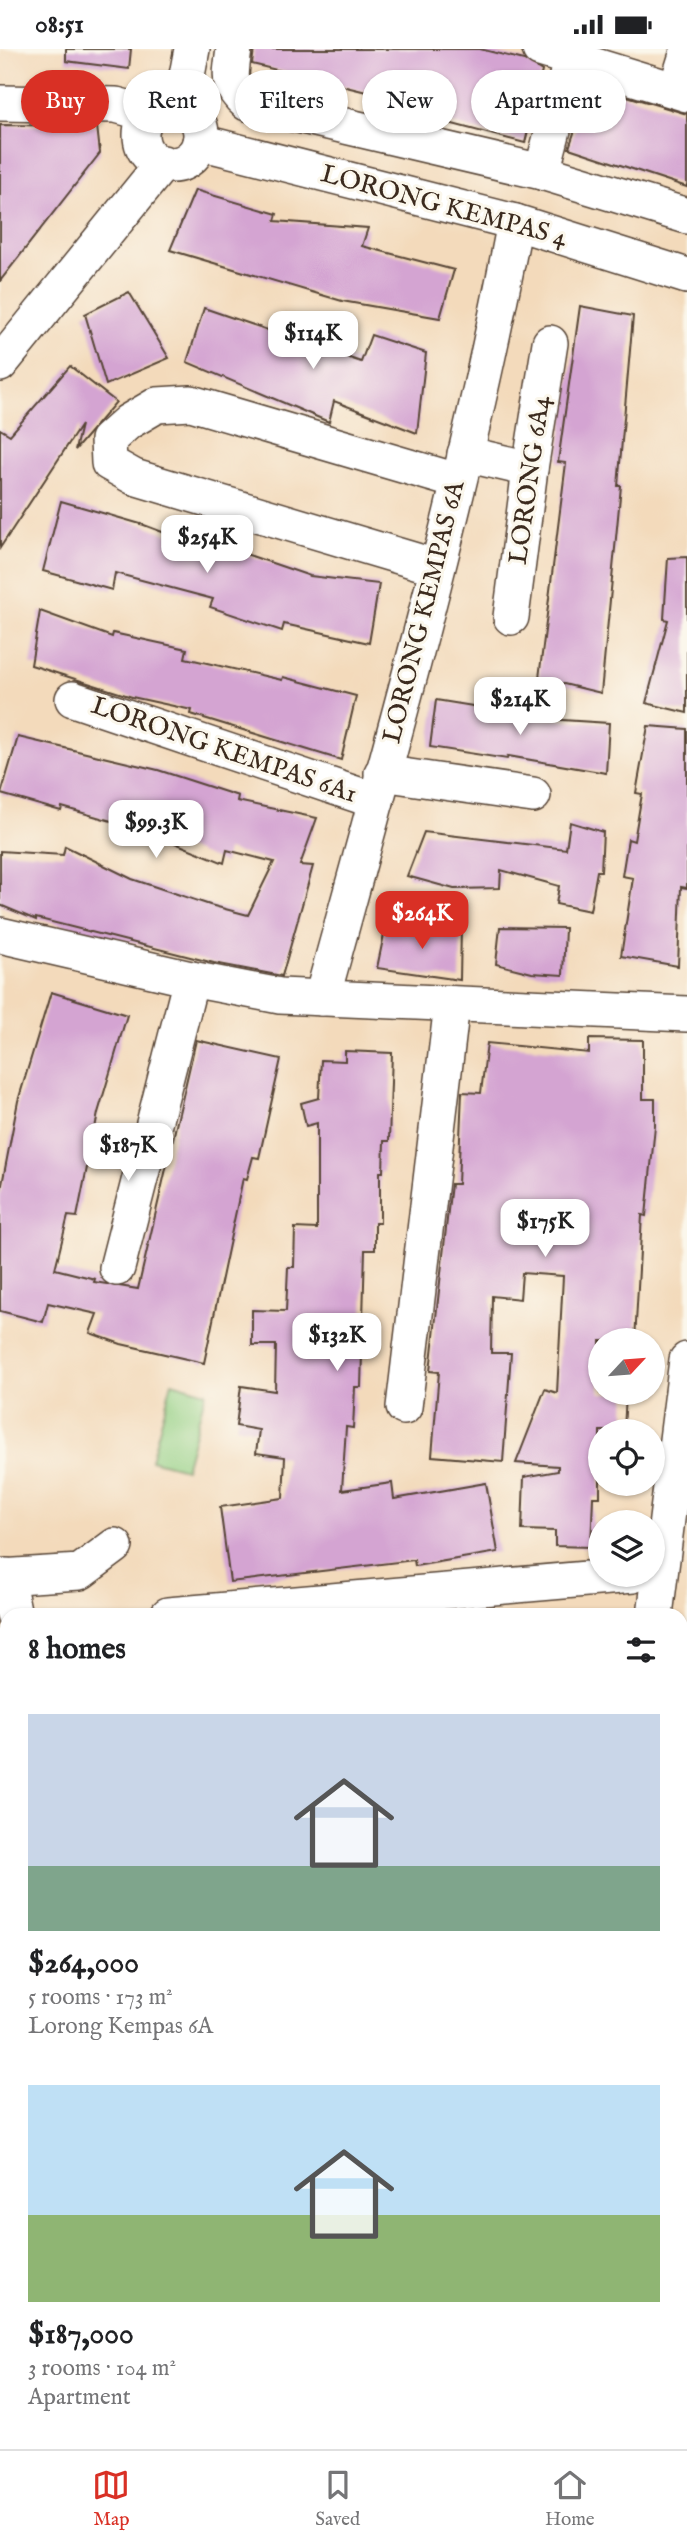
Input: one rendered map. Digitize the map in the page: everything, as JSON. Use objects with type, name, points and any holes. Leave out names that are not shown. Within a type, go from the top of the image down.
[{"type":"street","points":[[183,70],[192,49]]},
{"type":"street","points":[[234,49],[231,77],[234,91],[247,103],[408,138],[542,172],[687,216]]},
{"type":"street","points":[[542,172],[562,52],[682,92],[687,55]]},
{"type":"street","points":[[0,103],[123,106]]},
{"type":"street","points":[[143,133],[142,142],[147,152],[163,163],[172,165],[190,158],[200,142],[200,133]]},
{"type":"street","points":[[394,190],[408,138]]},
{"type":"street","name":"LORONG KEMPAS 4","points":[[200,142],[515,222],[687,276]]},
{"type":"street","points":[[4,355],[163,163]]},
{"type":"street","name":"LORONG KEMPAS 6A","points":[[321,998],[379,787],[491,349],[515,222]]},
{"type":"street","name":"LORONG 6A4","points":[[511,617],[530,469],[551,344]]},
{"type":"street","points":[[436,566],[134,477],[109,463],[108,440],[128,422],[157,405],[191,403],[461,468],[530,469]]},
{"type":"street","name":"LORONG KEMPAS 6A1","points":[[73,699],[379,787],[533,795]]},
{"type":"street","points":[[0,935],[191,979],[280,996],[687,1014]]},
{"type":"street","points":[[117,1268],[191,979]]},
{"type":"street","points":[[404,1407],[452,1004]]},
{"type":"street","points":[[660,1510],[687,1360]]},
{"type":"street","points":[[12,1608],[3,1576],[80,1572],[115,1546]]},
{"type":"street","points":[[250,1608],[588,1579]]},
{"type":"street","points":[[651,1587],[654,1608]]},
{"type":"green space","points":[[172,1382],[206,1392],[185,1469],[151,1460]]},
{"type":"building","points":[[66,49],[131,49],[129,69],[66,61]]},
{"type":"building","points":[[254,49],[480,49],[524,60],[540,70],[471,70],[471,129],[457,125],[457,70],[362,70],[362,91],[348,87],[348,70],[277,70],[252,64]]},
{"type":"building","points":[[626,96],[687,114],[687,187],[569,148],[574,133],[626,133]]},
{"type":"building","points":[[0,125],[21,125],[21,133],[98,133],[100,153],[0,281]]},
{"type":"building","points":[[487,133],[527,133],[525,143]]},
{"type":"building","points":[[195,190],[277,214],[275,221],[368,228],[362,246],[454,270],[440,318],[342,301],[170,250]]},
{"type":"building","points":[[129,292],[169,358],[106,385],[85,314]]},
{"type":"building","points":[[580,306],[633,316],[618,486],[621,486],[601,693],[539,678],[566,463],[558,462]]},
{"type":"building","points":[[204,308],[361,362],[371,335],[426,353],[417,433],[334,401],[329,422],[187,362]]},
{"type":"building","points":[[70,366],[116,402],[75,450],[81,425],[0,548],[0,429],[10,435]]},
{"type":"building","points":[[61,501],[144,525],[228,557],[231,549],[310,576],[379,584],[369,643],[284,624],[282,631],[210,607],[213,599],[115,573],[112,590],[43,571]]},
{"type":"building","points":[[687,557],[687,713],[646,703],[668,620],[664,619],[668,558]]},
{"type":"building","points":[[40,611],[112,637],[113,633],[187,649],[185,658],[282,680],[283,677],[356,696],[341,760],[191,714],[192,710],[132,697],[31,665]]},
{"type":"building","points":[[436,700],[516,713],[515,717],[609,723],[606,773],[508,756],[507,759],[430,747]]},
{"type":"building","points":[[648,726],[687,729],[687,888],[681,887],[678,966],[621,956],[633,878],[622,876],[628,839],[634,841],[642,794],[636,793]]},
{"type":"building","points":[[18,737],[158,770],[238,796],[237,801],[317,818],[300,865],[313,866],[282,976],[214,963],[36,920],[0,905],[0,851],[63,855],[65,846],[132,879],[248,915],[274,862],[227,850],[224,863],[143,830],[62,807],[61,811],[1,794]]},
{"type":"building","points":[[570,822],[603,832],[601,871],[597,871],[590,911],[556,904],[559,886],[501,870],[500,888],[454,889],[407,876],[424,832],[566,849]]},
{"type":"building","points":[[386,925],[461,927],[460,980],[377,968]]},
{"type":"building","points":[[500,927],[565,928],[563,975],[532,973],[496,964]]},
{"type":"building","points":[[51,992],[127,1015],[98,1113],[77,1217],[68,1216],[55,1269],[95,1279],[94,1282],[138,1289],[196,1040],[281,1059],[259,1158],[253,1157],[247,1179],[243,1178],[204,1363],[121,1344],[90,1333],[97,1314],[48,1303],[43,1322],[0,1311],[0,1195],[18,1101]]},
{"type":"building","points":[[589,1039],[643,1040],[643,1099],[655,1099],[655,1126],[646,1216],[642,1215],[636,1328],[588,1328],[588,1405],[625,1405],[625,1419],[588,1419],[588,1496],[600,1497],[593,1497],[592,1510],[588,1510],[588,1547],[555,1546],[555,1531],[522,1530],[524,1477],[558,1471],[558,1466],[516,1463],[545,1389],[557,1393],[563,1276],[522,1273],[520,1299],[492,1296],[491,1353],[511,1353],[503,1462],[432,1456],[439,1372],[430,1371],[451,1184],[458,1184],[462,1092],[481,1093],[487,1043],[589,1053]]},
{"type":"building","points":[[345,1051],[392,1053],[389,1141],[384,1141],[383,1172],[380,1172],[380,1223],[375,1223],[375,1250],[365,1250],[361,1387],[355,1387],[353,1428],[346,1427],[342,1490],[392,1483],[394,1499],[486,1483],[498,1552],[415,1566],[414,1560],[230,1582],[220,1507],[283,1498],[285,1457],[256,1453],[259,1430],[236,1426],[241,1386],[275,1391],[276,1345],[252,1345],[252,1310],[286,1311],[288,1267],[294,1267],[295,1228],[317,1229],[317,1123],[306,1126],[301,1103],[319,1098],[321,1060],[345,1061]]}]
